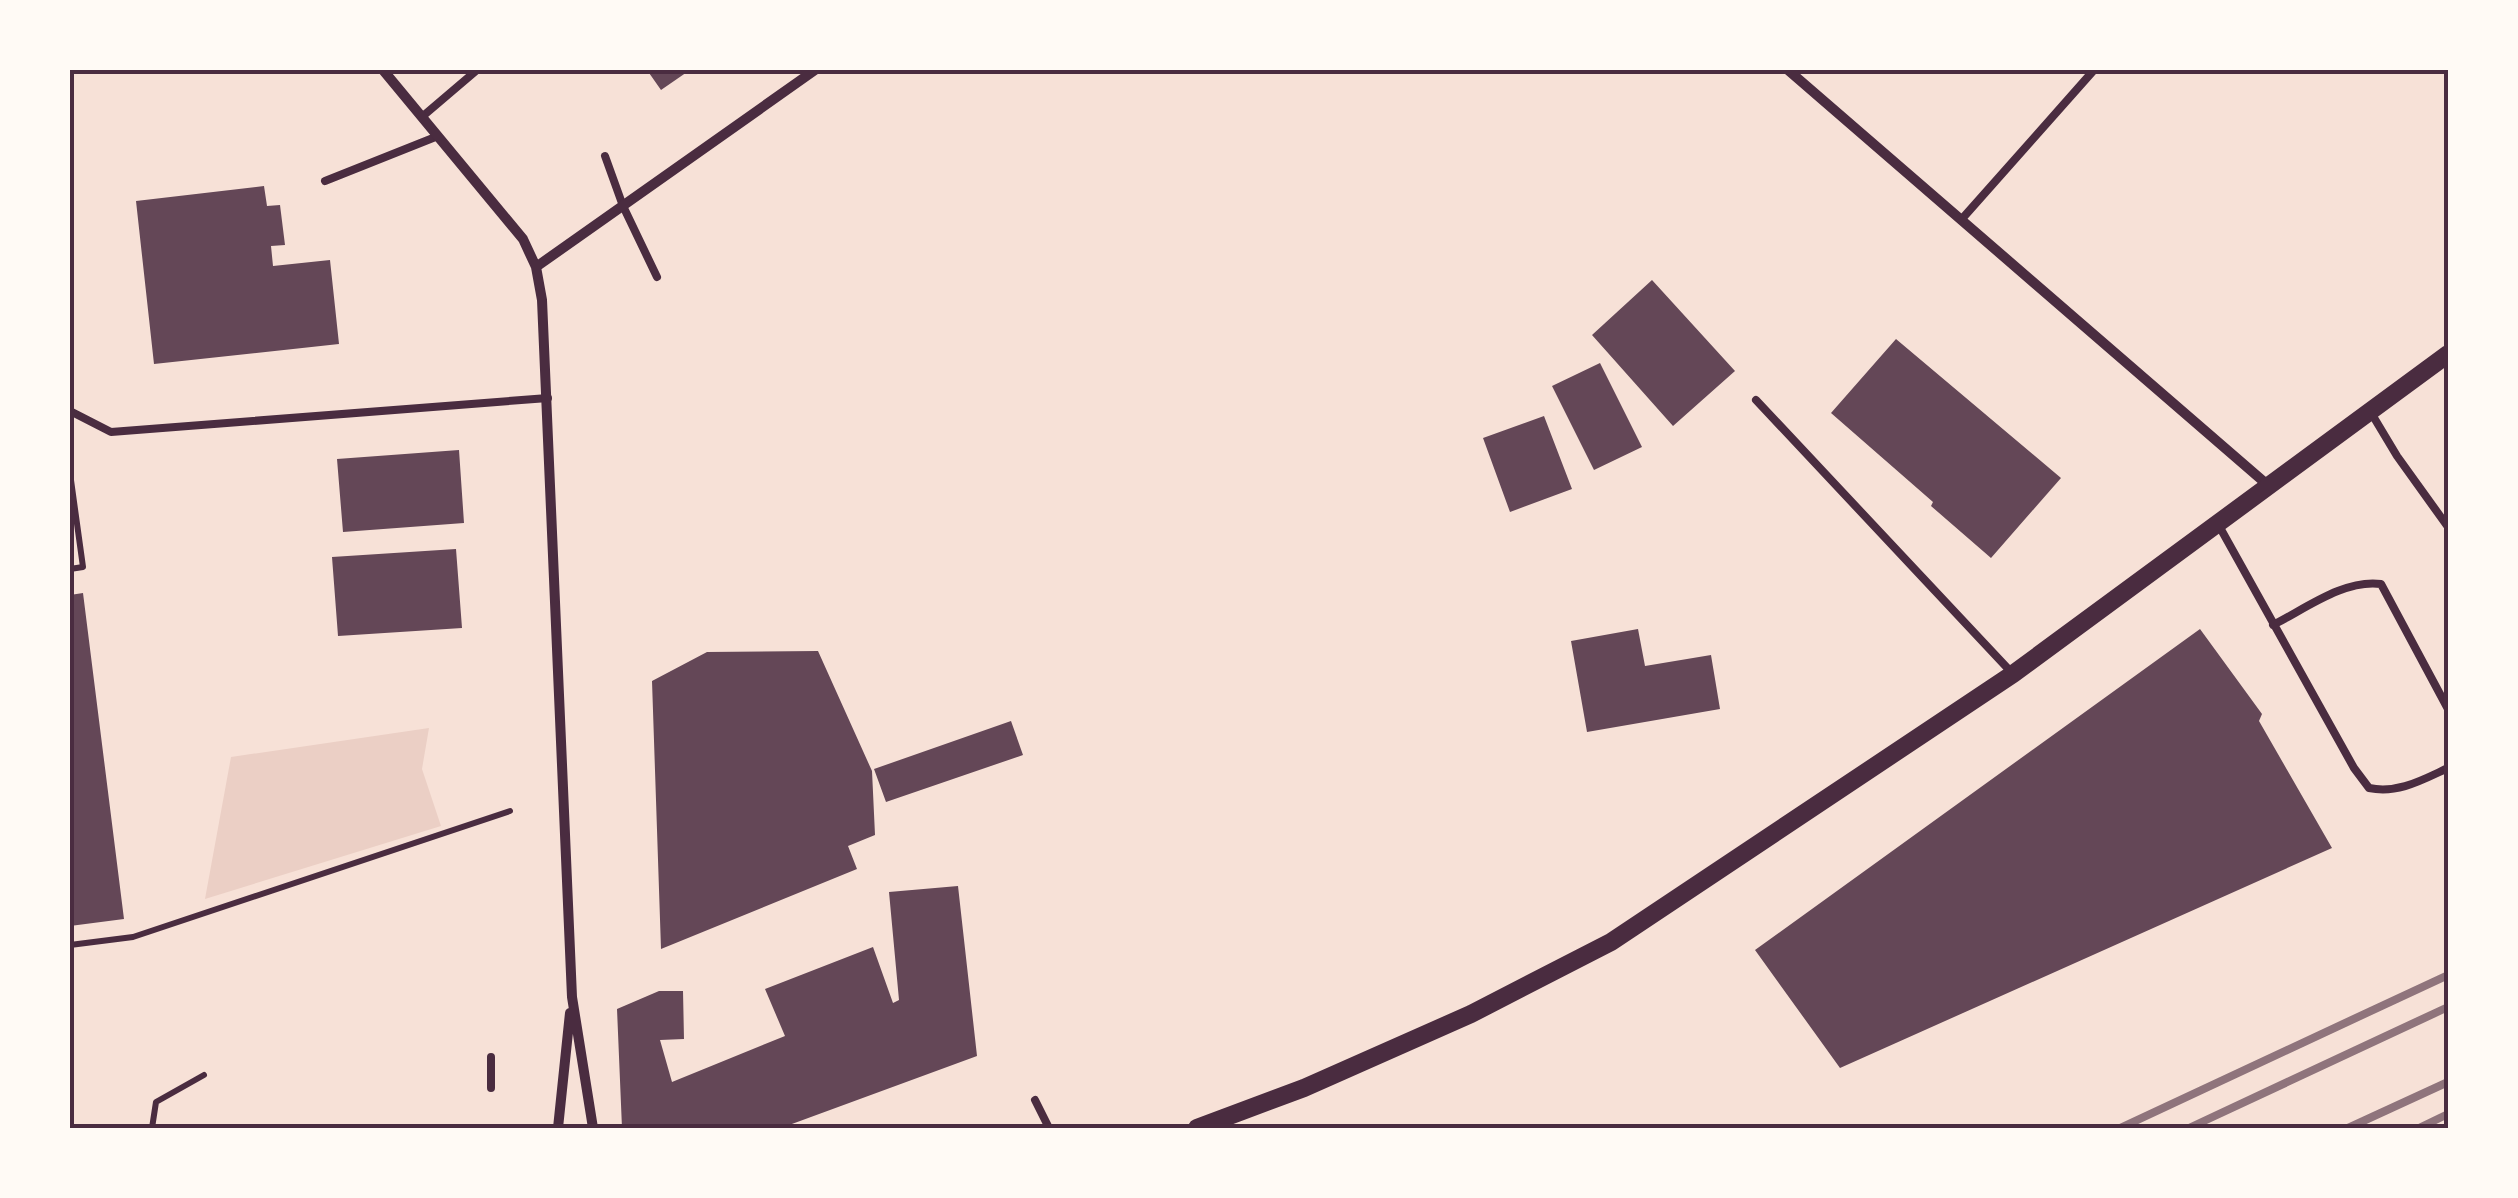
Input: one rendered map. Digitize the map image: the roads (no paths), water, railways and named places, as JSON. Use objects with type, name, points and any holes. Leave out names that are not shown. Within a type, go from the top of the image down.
[{"type":"street","points":[[383,70],[523,239],[536,267],[548,398],[572,997],[594,1128]]},
{"type":"street","points":[[536,267],[815,70]]},
{"type":"street","points":[[1788,70],[2270,487]]},
{"type":"street","points":[[1197,1128],[1320,1081],[1472,1014],[1611,942],[2012,674],[2448,354]]},
{"type":"street","points":[[558,1128],[572,997]]},
{"type":"lane","points":[[423,116],[476,70]]},
{"type":"lane","points":[[1961,220],[2094,70]]},
{"type":"lane","points":[[324,181],[438,136]]},
{"type":"lane","points":[[605,156],[623,206],[657,277]]},
{"type":"lane","points":[[70,411],[110,432],[548,398]]},
{"type":"lane","points":[[1756,400],[2012,674]]},
{"type":"lane","points":[[2370,410],[2448,528]]},
{"type":"lane","points":[[2218,524],[2368,788],[2383,791],[2404,787],[2448,768]]},
{"type":"lane","points":[[2273,625],[2344,589],[2363,582],[2380,584],[2448,709]]},
{"type":"lane","points":[[491,1057],[491,1088]]},
{"type":"lane","points":[[1035,1100],[1049,1128]]},
{"type":"railway","points":[[2120,1128],[2448,975]]},
{"type":"railway","points":[[2189,1128],[2448,1007]]},
{"type":"railway","points":[[2348,1128],[2448,1082]]},
{"type":"railway","points":[[2419,1128],[2448,1114]]}]
